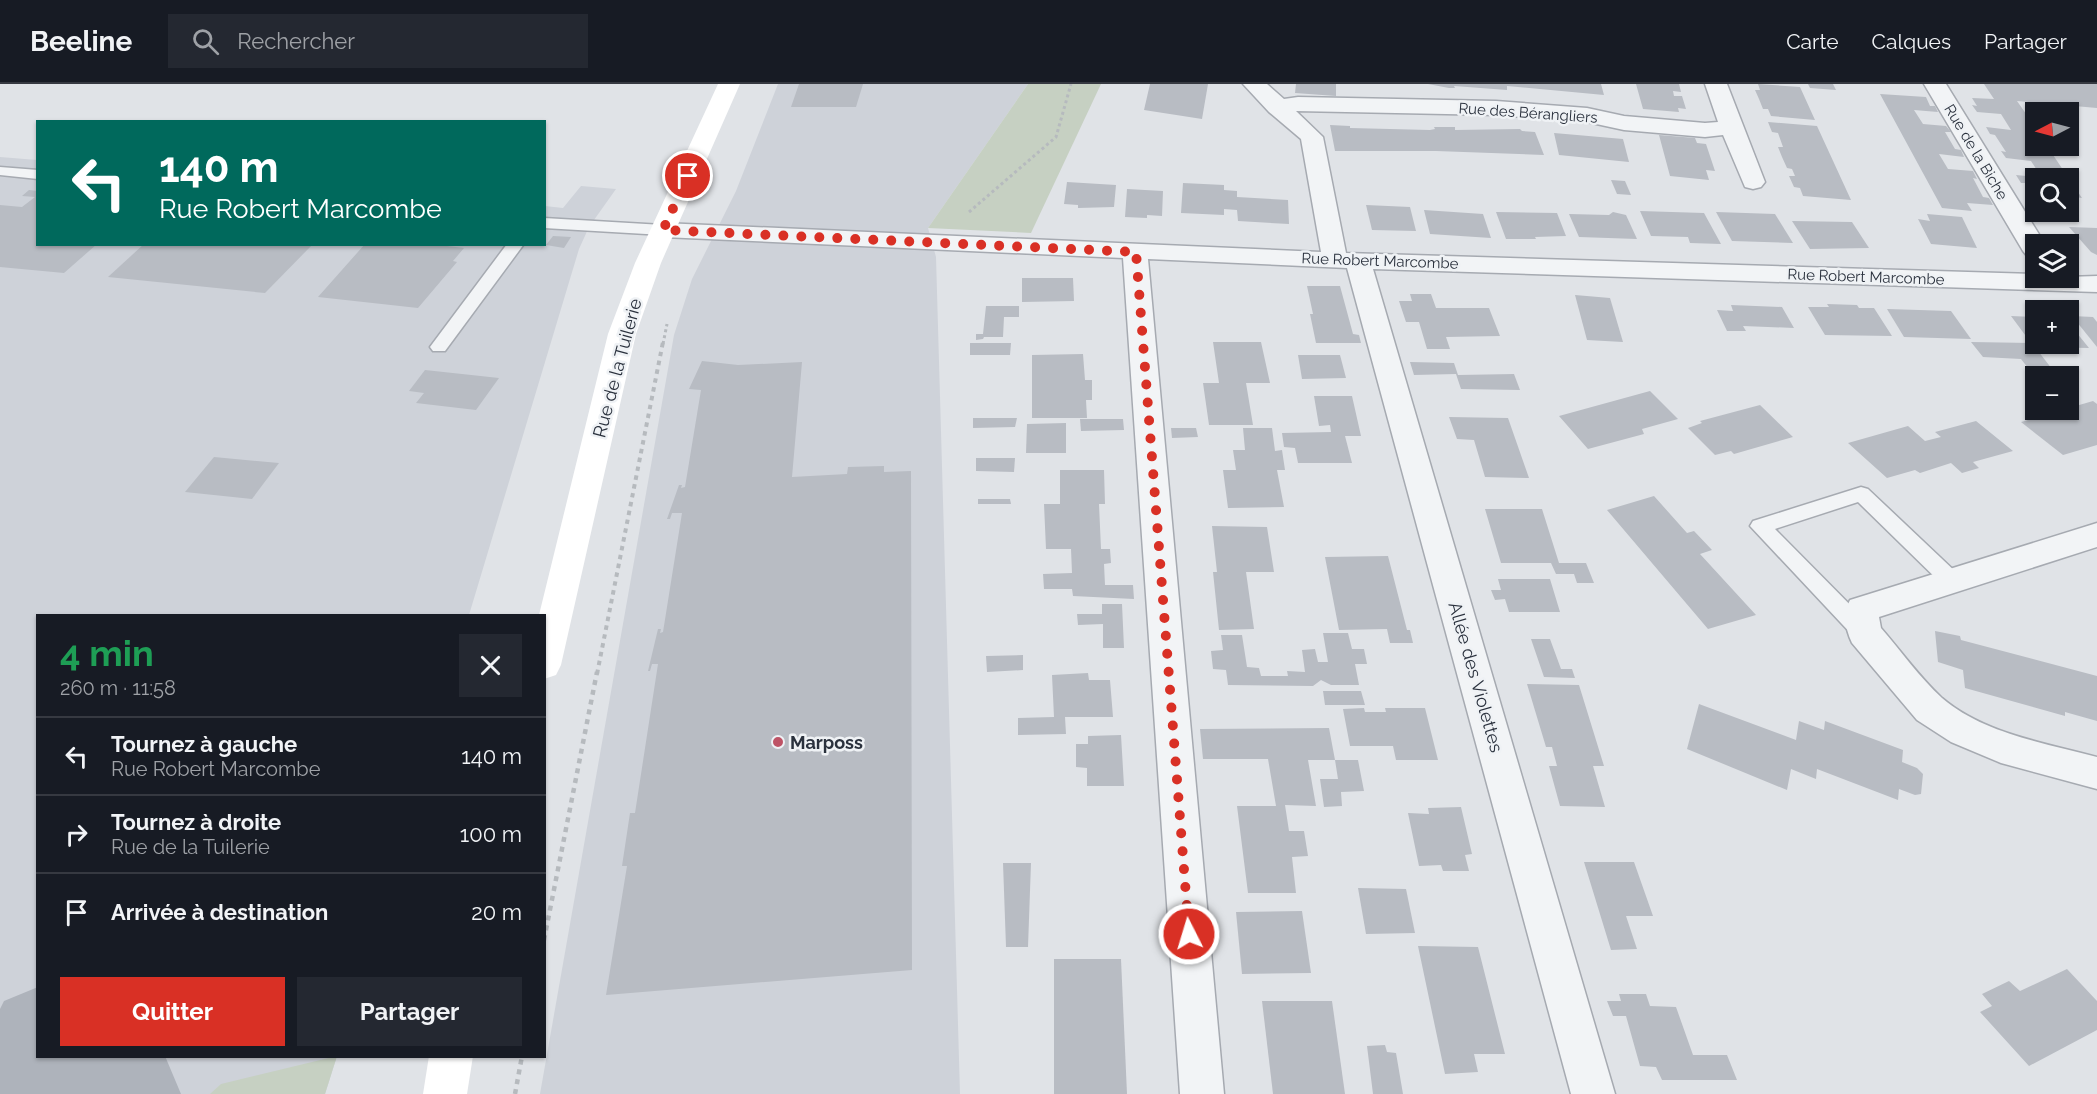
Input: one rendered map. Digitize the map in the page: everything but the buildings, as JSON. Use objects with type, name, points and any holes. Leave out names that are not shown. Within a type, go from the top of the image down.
[{"type":"street","name":"Rue de la Tuilerie","points":[[546,657],[622,334],[663,230],[729,84]]},
{"type":"street","name":"Allée des Violettes","points":[[1254,84],[1312,137],[1346,260],[1593,1094]]},
{"type":"street","points":[[1716,84],[1752,182]]},
{"type":"street","name":"Rue de la Biche","points":[[1935,84],[2026,234]]},
{"type":"street","name":"Rue des Bérangliers","points":[[1277,107],[1298,104],[1496,108],[1587,115],[1624,123],[1704,130],[1731,127]]},
{"type":"street","name":"Rue Robert Marcombe","points":[[663,230],[1346,260],[2025,279]]},
{"type":"street","points":[[1136,252],[1202,1094]]},
{"type":"street","name":"Rue Robert Marcombe","points":[[2079,282],[2097,284]]},
{"type":"street","points":[[2097,535],[1862,609],[1864,633],[1930,709],[1964,731],[2001,747],[2097,773]]},
{"type":"street","points":[[445,1094],[452,1058]]},
{"type":"lane","points":[[0,171],[36,175]]},
{"type":"lane","points":[[546,223],[663,230]]},
{"type":"lane","points":[[439,347],[515,246]]},
{"type":"lane","points":[[1864,633],[1760,526],[1861,494],[1952,581]]},
{"type":"path","points":[[965,215],[1056,137],[1071,84]]},
{"type":"path","points":[[546,930],[668,319]]},
{"type":"path","points":[[514,1094],[522,1058]]},
{"type":"shaded area","points":[[778,84],[1028,84],[928,228],[936,257],[960,1094],[540,1094],[674,335],[692,279],[736,191]]},
{"type":"shaded area","points":[[0,157],[36,160],[36,246],[546,246],[546,206],[563,208],[581,186],[616,189],[589,227],[579,249],[469,614],[36,614],[36,1058],[336,1058],[325,1094],[0,1094]]},
{"type":"green space","points":[[1028,84],[1101,84],[1031,233],[928,228]]},
{"type":"green space","points":[[336,1058],[325,1094],[210,1094],[221,1084]]},
{"type":"taxiway","points":[[61,1058],[101,1094]]},
{"type":"place","name":"Marposs","points":[[778,742]]},
{"type":"route","points":[[688,176],[663,230],[1136,252],[1189,934]]}]
